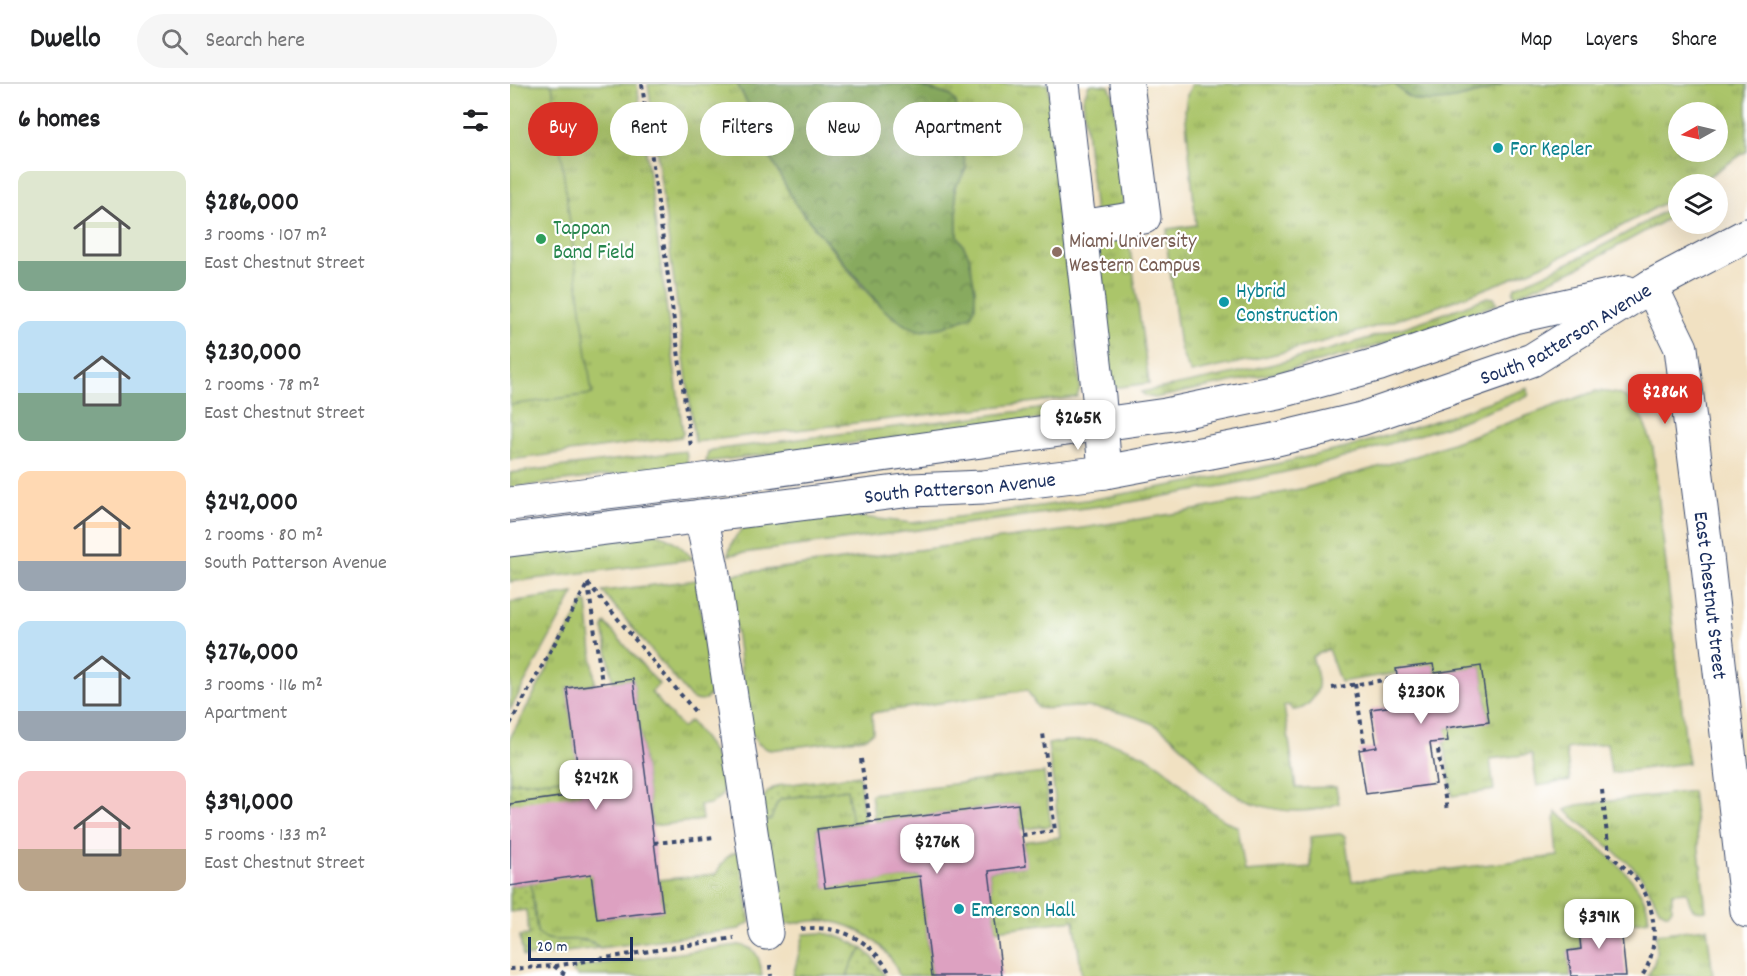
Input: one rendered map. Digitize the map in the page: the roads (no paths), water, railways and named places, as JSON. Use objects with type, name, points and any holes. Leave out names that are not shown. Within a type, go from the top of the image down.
[{"type":"main road","points":[[1063,84],[1102,426],[1105,472]]},
{"type":"main road","points":[[1080,227],[1144,217],[1127,84]]},
{"type":"main road","points":[[1652,286],[1747,235]]},
{"type":"main road","name":"South Patterson Avenue","points":[[510,504],[708,480],[1102,426],[1166,415],[1277,392],[1380,364],[1514,317],[1652,286]]},
{"type":"main road","name":"South Patterson Avenue","points":[[510,540],[912,490],[983,487],[1105,472],[1269,441],[1361,420],[1532,360],[1652,286]]},
{"type":"main road","name":"East Chestnut Street","points":[[1652,286],[1681,348],[1747,910]]},
{"type":"main road","points":[[701,516],[712,568],[766,933]]},
{"type":"place","name":"For Kepler","points":[[1498,148]]},
{"type":"place","name":"Tappan Band Field","points":[[541,239]]},
{"type":"place","name":"Miami University Western Campus","points":[[1057,252]]},
{"type":"place","name":"Hybrid Construction","points":[[1224,302]]},
{"type":"place","name":"Emerson Hall","points":[[959,909]]}]
